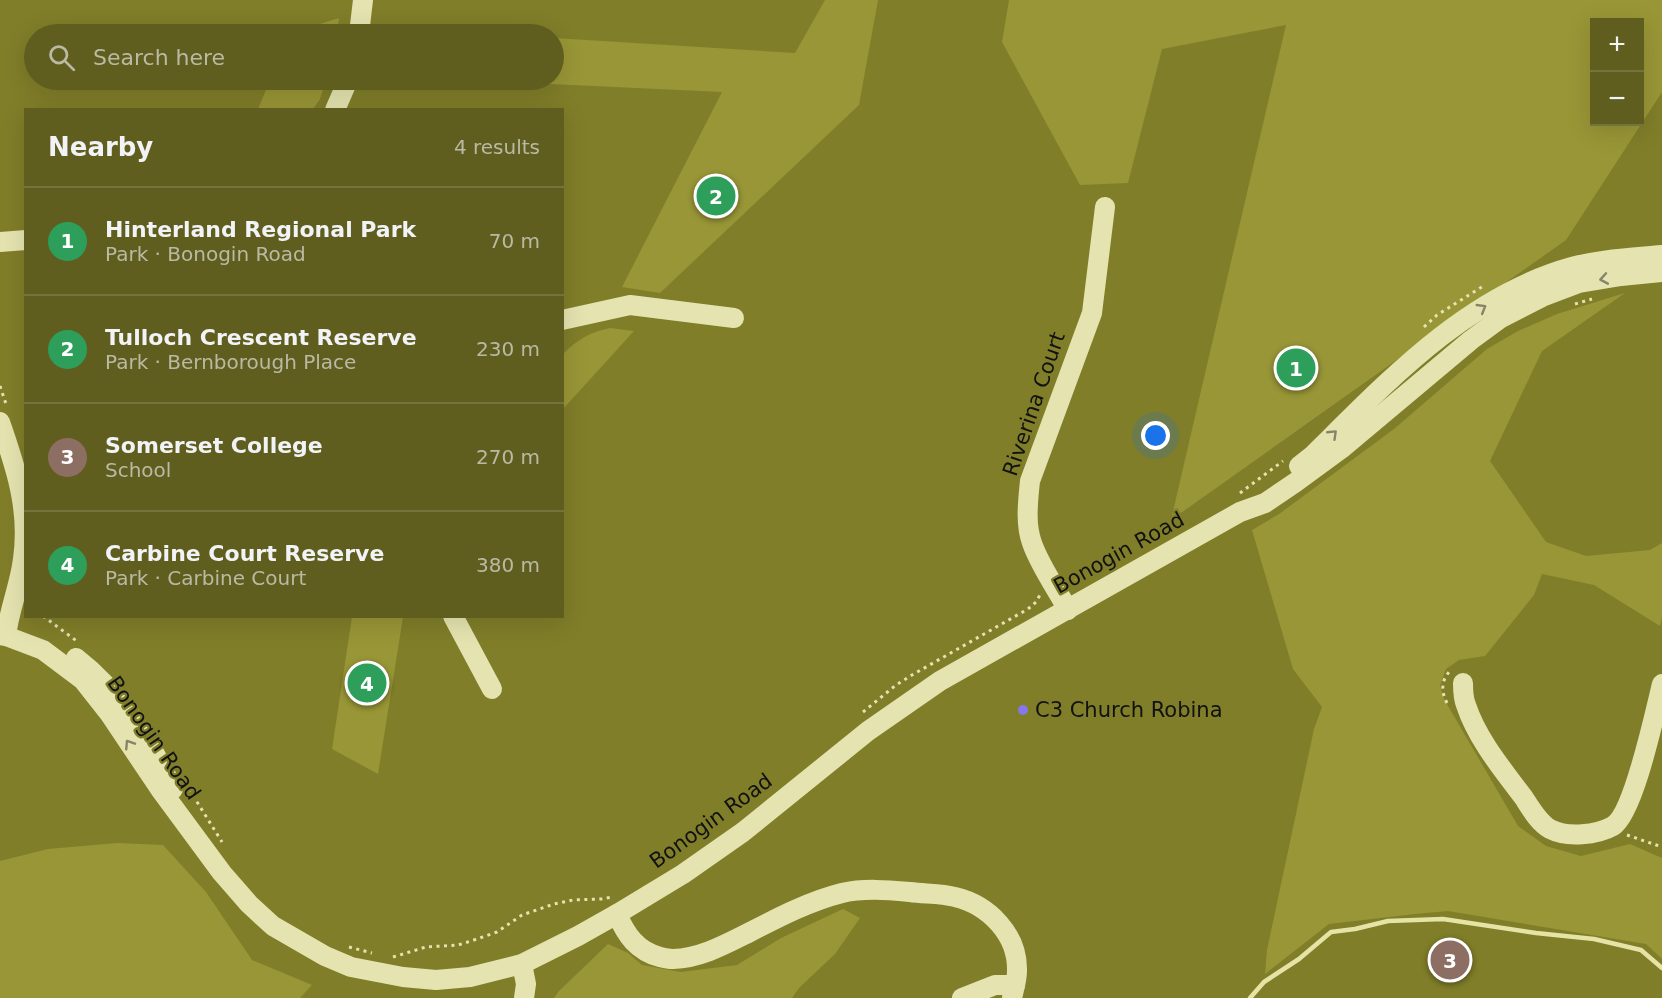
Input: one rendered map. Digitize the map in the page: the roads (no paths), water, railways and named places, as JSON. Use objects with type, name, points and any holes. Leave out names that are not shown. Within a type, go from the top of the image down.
[{"type":"street","points":[[360,24],[363,0]]},
{"type":"street","points":[[336,108],[344,90]]},
{"type":"street","name":"Riverina Court","points":[[1068,610],[1041,564],[1031,541],[1027,508],[1030,482],[1092,313],[1104,207]]},
{"type":"street","points":[[0,242],[24,240]]},
{"type":"street","name":"Bonogin Road","points":[[1240,512],[1313,454],[1391,379],[1460,322],[1501,296],[1522,286],[1580,266],[1662,255]]},
{"type":"street","name":"Bonogin Road","points":[[3,630],[55,644],[104,681],[136,723],[171,783],[199,843],[249,904],[273,926],[325,956],[351,967],[403,978],[436,980],[470,977],[522,964],[617,914],[683,874],[743,832],[868,731],[940,681],[1240,512],[1265,502],[1323,462],[1501,318],[1542,297],[1579,283],[1662,272]]},
{"type":"street","points":[[564,320],[630,305],[734,318]]},
{"type":"street","points":[[1391,379],[1400,385],[1406,384],[1474,329],[1501,318]]},
{"type":"street","points":[[0,422],[23,486],[24,506]]},
{"type":"street","points":[[3,630],[23,559],[24,542]]},
{"type":"street","points":[[454,618],[492,689]]},
{"type":"street","points":[[1463,682],[1465,703],[1473,724],[1539,820],[1550,829],[1577,835],[1590,834],[1613,826],[1623,815],[1634,789],[1662,684]]},
{"type":"street","points":[[617,914],[625,932],[638,947],[654,955],[672,959],[716,949],[771,921],[842,893],[880,890],[953,896],[969,901],[988,912],[1001,924],[1011,940],[1016,955],[1017,972],[1014,992],[995,985],[962,998]]},
{"type":"street","points":[[522,964],[526,984],[524,998]]},
{"type":"waterway","points":[[1250,998],[1264,982],[1299,959],[1331,932],[1388,921],[1443,919],[1594,939],[1641,950],[1662,968]]},
{"type":"place","name":"Tulloch Crescent Reserve","points":[[716,196]]},
{"type":"place","name":"Hinterland Regional Park","points":[[1296,368]]},
{"type":"place","name":"Carbine Court Reserve","points":[[367,683]]},
{"type":"place","name":"C3 Church Robina","points":[[1023,710]]},
{"type":"place","name":"Somerset College","points":[[1450,960]]}]
